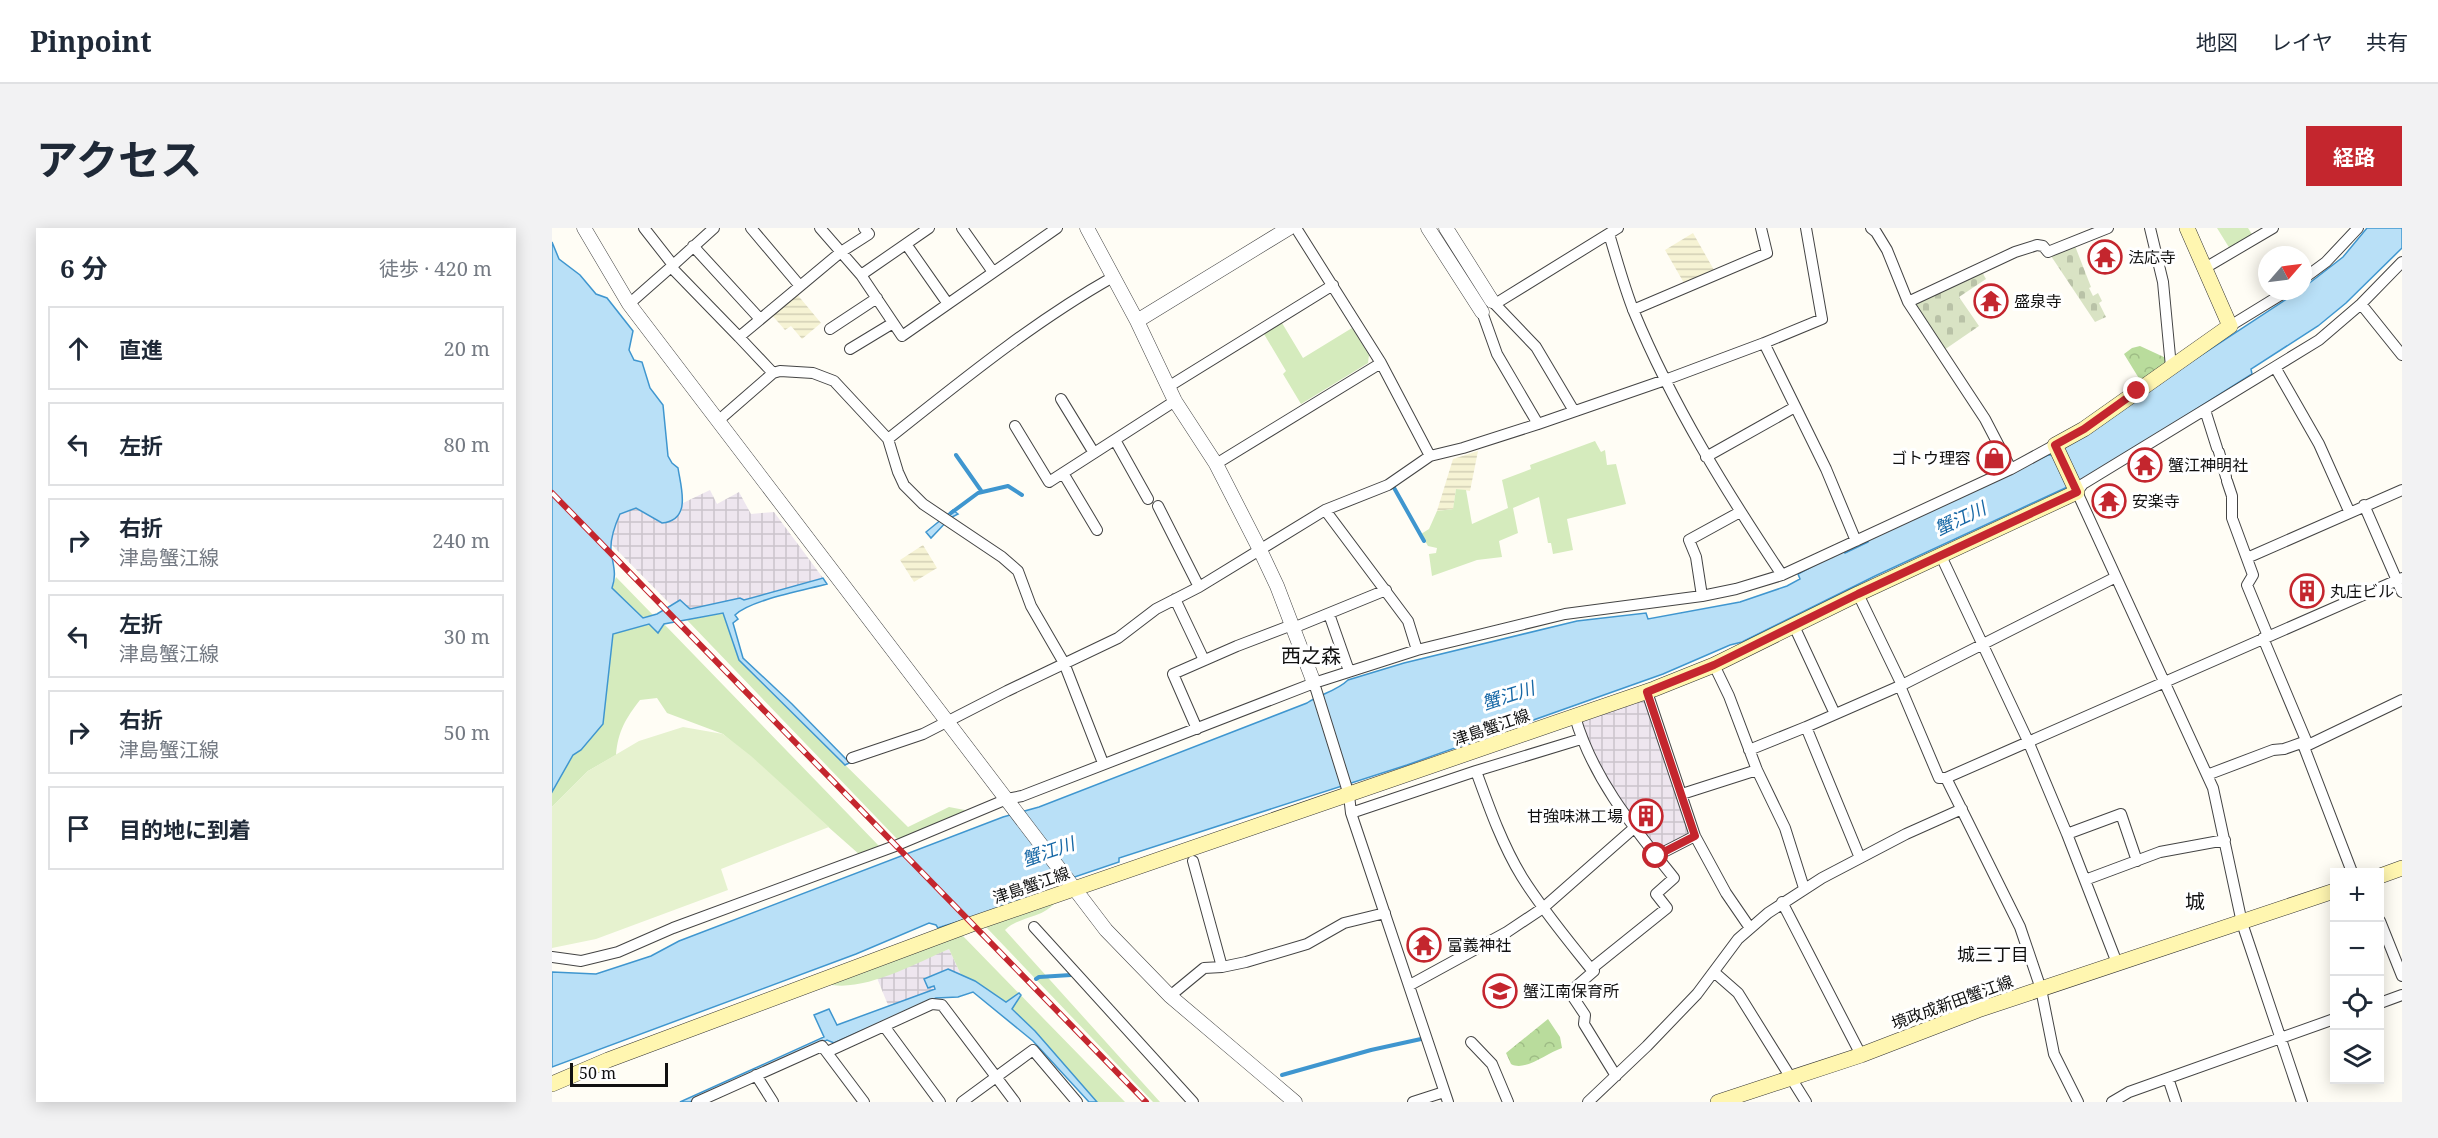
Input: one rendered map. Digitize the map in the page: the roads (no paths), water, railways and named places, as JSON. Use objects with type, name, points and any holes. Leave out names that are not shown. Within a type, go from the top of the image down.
[{"type":"main road","points":[[2077,492],[2056,447],[2230,326],[2187,228]]},
{"type":"main road","name":"津島蟹江線","points":[[552,1084],[608,1060],[1071,886],[1647,692],[1714,665],[1858,594],[2077,492]]},
{"type":"main road","points":[[2384,874],[2402,868]]},
{"type":"main road","name":"境政成新田蟹江線","points":[[1718,1102],[1861,1055],[1929,1028],[2041,989],[2330,892]]},
{"type":"street","points":[[584,228],[629,304],[1106,930],[1170,996],[1295,1102]]},
{"type":"street","points":[[644,228],[672,266],[772,373]]},
{"type":"street","points":[[629,304],[714,228]]},
{"type":"street","points":[[751,228],[800,286]]},
{"type":"street","points":[[820,228],[861,275],[902,336],[1057,228]]},
{"type":"street","points":[[739,337],[841,252],[869,234],[864,228]]},
{"type":"street","points":[[861,275],[929,228]]},
{"type":"street","points":[[962,228],[993,272]]},
{"type":"street","points":[[1087,228],[1137,321],[1175,401],[1216,464],[1260,550],[1316,688],[1348,793],[1351,813],[1446,1097],[1413,1102]]},
{"type":"street","points":[[1137,321],[1289,228]]},
{"type":"street","points":[[1296,228],[1381,363],[1430,456]]},
{"type":"street","points":[[1428,228],[1482,312],[1497,354],[1538,424]]},
{"type":"street","points":[[1446,228],[1494,302],[1536,347],[1574,411]]},
{"type":"street","points":[[1633,310],[1767,253],[1761,228]]},
{"type":"street","points":[[852,758],[923,734],[1118,638],[1156,609],[1199,586],[1325,510],[1389,485],[1430,456],[1538,424],[1665,380],[1764,344],[1822,319],[1806,228]]},
{"type":"street","points":[[1908,302],[2015,252],[2037,245],[2043,246],[2048,252],[2108,228]]},
{"type":"street","points":[[2150,228],[2163,282],[2171,367]]},
{"type":"street","points":[[2205,268],[2273,228]]},
{"type":"street","points":[[2312,272],[2326,262],[2358,228]]},
{"type":"street","points":[[1878,229],[1908,302],[1985,419],[2011,469]]},
{"type":"street","points":[[1494,302],[1613,231],[1633,310],[1665,380],[1706,457],[1782,575]]},
{"type":"street","points":[[906,244],[948,304]]},
{"type":"street","points":[[693,246],[760,319]]},
{"type":"street","points":[[2302,1102],[2242,922],[2213,788],[2077,492],[2083,484],[2319,340],[2361,304],[2402,262]]},
{"type":"street","points":[[888,439],[1046,319],[1079,296],[1113,277]]},
{"type":"street","points":[[1168,387],[1332,285]]},
{"type":"street","points":[[830,329],[877,298]]},
{"type":"street","points":[[2230,326],[2272,300]]},
{"type":"street","points":[[2361,304],[2402,355]]},
{"type":"street","points":[[850,349],[893,323]]},
{"type":"street","points":[[1764,344],[1826,469],[1856,541]]},
{"type":"street","points":[[1216,464],[1381,363]]},
{"type":"street","points":[[2275,367],[2319,444],[2349,512]]},
{"type":"street","points":[[719,420],[772,373],[780,371],[813,374],[834,381],[888,439],[904,485],[923,504],[1002,557],[1018,571],[1031,606],[1064,663],[1103,763]]},
{"type":"street","points":[[1060,399],[1094,453]]},
{"type":"street","points":[[1015,426],[1049,482],[1175,401]]},
{"type":"street","points":[[1706,457],[1795,407]]},
{"type":"street","points":[[2205,410],[2232,496],[2232,519],[2253,575],[2247,585],[2350,868]]},
{"type":"street","points":[[1114,440],[1153,503],[1199,586]]},
{"type":"street","points":[[552,957],[581,961],[618,952],[673,928],[1010,803],[1103,763],[1316,688],[1349,671],[1417,650],[1566,614],[1702,596],[1736,589],[1782,575],[2056,447]]},
{"type":"street","points":[[1063,473],[1097,530]]},
{"type":"street","points":[[2247,558],[2402,490]]},
{"type":"street","points":[[2364,505],[2399,580],[2402,592]]},
{"type":"street","points":[[1325,510],[1408,621],[1417,650]]},
{"type":"street","points":[[1702,596],[1696,557],[1689,540],[1740,512]]},
{"type":"street","points":[[1941,556],[2028,741],[2117,963]]},
{"type":"street","points":[[1749,750],[1901,686],[2116,577]]},
{"type":"street","points":[[1858,594],[1901,686],[1939,778],[1946,778],[2399,580]]},
{"type":"street","points":[[1197,729],[1173,674],[1386,590]]},
{"type":"street","points":[[1175,599],[1204,660]]},
{"type":"street","points":[[1329,614],[1349,671]]},
{"type":"street","points":[[1794,626],[1835,714]]},
{"type":"street","points":[[1714,665],[1729,696],[1757,770],[1785,828],[1804,888]]},
{"type":"street","points":[[1647,692],[1695,836],[1726,892],[1750,928]]},
{"type":"street","points":[[2306,746],[2402,700]]},
{"type":"street","points":[[1575,717],[1581,739],[1613,799],[1674,878],[1656,894],[1667,908],[1591,969]]},
{"type":"street","points":[[1806,727],[1860,858]]},
{"type":"street","points":[[1351,813],[1581,739]]},
{"type":"street","points":[[2207,775],[2273,750],[2301,743],[2306,746]]},
{"type":"street","points":[[1682,794],[1757,770]]},
{"type":"street","points":[[1476,771],[1494,822],[1521,875],[1543,908],[1594,971],[1572,990],[1571,994],[1585,1015],[1584,1024],[1616,1076]]},
{"type":"street","points":[[1946,778],[2020,927],[2041,989],[2054,1054],[2078,1102]]},
{"type":"street","points":[[1588,1102],[1647,1046],[1714,972],[1738,939],[1782,902],[1860,858],[1962,809]]},
{"type":"street","points":[[2067,834],[2121,814],[2137,861]]},
{"type":"street","points":[[1410,985],[1507,932],[1543,908],[1634,828]]},
{"type":"street","points":[[1656,856],[1695,836]]},
{"type":"street","points":[[2085,880],[2160,852],[2225,840]]},
{"type":"street","points":[[1193,861],[1222,967]]},
{"type":"street","points":[[1782,902],[1861,1055]]},
{"type":"street","points":[[1170,996],[1204,968],[1246,963],[1307,944],[1344,923],[1385,913]]},
{"type":"street","points":[[2379,922],[2402,976]]},
{"type":"street","points":[[1034,927],[1193,1102]]},
{"type":"street","points":[[1714,972],[1738,993],[1806,1102]]},
{"type":"street","points":[[2384,1001],[2402,995]]},
{"type":"street","points":[[827,1052],[932,1005],[942,1005],[1015,1102]]},
{"type":"street","points":[[2112,1102],[2129,1092],[2330,1020]]},
{"type":"street","points":[[884,1026],[940,1102]]},
{"type":"street","points":[[1472,1042],[1492,1064],[1508,1102]]},
{"type":"street","points":[[697,1102],[822,1046],[864,1102]]},
{"type":"street","points":[[962,1102],[1033,1050],[1077,1102]]},
{"type":"street","points":[[756,1076],[773,1102]]},
{"type":"street","points":[[2168,1078],[2176,1102]]},
{"type":"water","name":"蟹江川","points":[[2367,228],[2402,228],[2402,248],[2346,303],[2318,326],[2251,369],[2252,374],[2089,477],[1875,576],[1742,642],[1663,674],[1407,765],[1119,858],[1119,862],[1048,886],[1043,885],[1035,892],[1009,905],[938,928],[929,923],[856,954],[552,1067],[552,972],[596,974],[651,956],[679,941],[1003,817],[1039,807],[1307,703],[1348,680],[1404,663],[1577,621],[1646,613],[1648,619],[1740,602],[1787,586],[1800,579],[1798,574],[1843,550],[1845,553],[1868,540],[2051,455],[2090,433],[2183,367],[2285,300],[2312,300],[2312,281],[2343,257]]},
{"type":"water","points":[[552,242],[559,259],[580,275],[596,294],[607,298],[633,331],[629,350],[634,360],[642,362],[650,388],[663,405],[668,456],[678,468],[681,485],[681,510],[678,516],[671,521],[662,523],[636,508],[620,514],[611,541],[614,574],[612,588],[643,618],[657,614],[680,600],[690,609],[740,598],[744,600],[823,578],[827,584],[765,600],[742,610],[735,615],[738,619],[733,623],[743,658],[848,759],[849,763],[845,765],[739,660],[723,613],[664,624],[658,633],[649,624],[613,634],[603,724],[581,750],[573,755],[552,792]]},
{"type":"water","points":[[953,510],[958,514],[950,518],[931,538],[926,532]]},
{"type":"water","points":[[948,969],[975,981],[1006,1002],[1019,993],[1021,995],[1012,1009],[1035,1031],[1097,1102],[1089,1102],[1033,1041],[973,992],[958,997],[936,998],[834,1043],[827,1040],[690,1102],[680,1102],[824,1037],[814,1015],[829,1009],[837,1025],[935,989],[934,986],[928,988],[924,979]]},
{"type":"waterway","points":[[956,455],[982,492]]},
{"type":"waterway","points":[[951,513],[978,493],[1008,486],[1022,495]]},
{"type":"waterway","points":[[1393,486],[1424,541]]},
{"type":"waterway","points":[[1036,979],[1071,975]]},
{"type":"waterway","points":[[1282,1075],[1371,1050],[1421,1039]]},
{"type":"railway","points":[[552,493],[1146,1102]]},
{"type":"place","name":"法応寺","points":[[2105,257]]},
{"type":"place","name":"盛泉寺","points":[[1991,301]]},
{"type":"place","name":"ゴトウ理容","points":[[1994,458]]},
{"type":"place","name":"蟹江神明社","points":[[2145,465]]},
{"type":"place","name":"安楽寺","points":[[2109,501]]},
{"type":"place","name":"丸庄ビル","points":[[2307,591]]},
{"type":"place","name":"甘強味淋工場","points":[[1646,816]]},
{"type":"place","name":"富義神社","points":[[1424,945]]},
{"type":"place","name":"蟹江南保育所","points":[[1500,991]]},
{"type":"district","name":"西之森","points":[[1311,655]]},
{"type":"district","name":"城","points":[[2195,901]]},
{"type":"district","name":"城三丁目","points":[[1993,954]]}]
